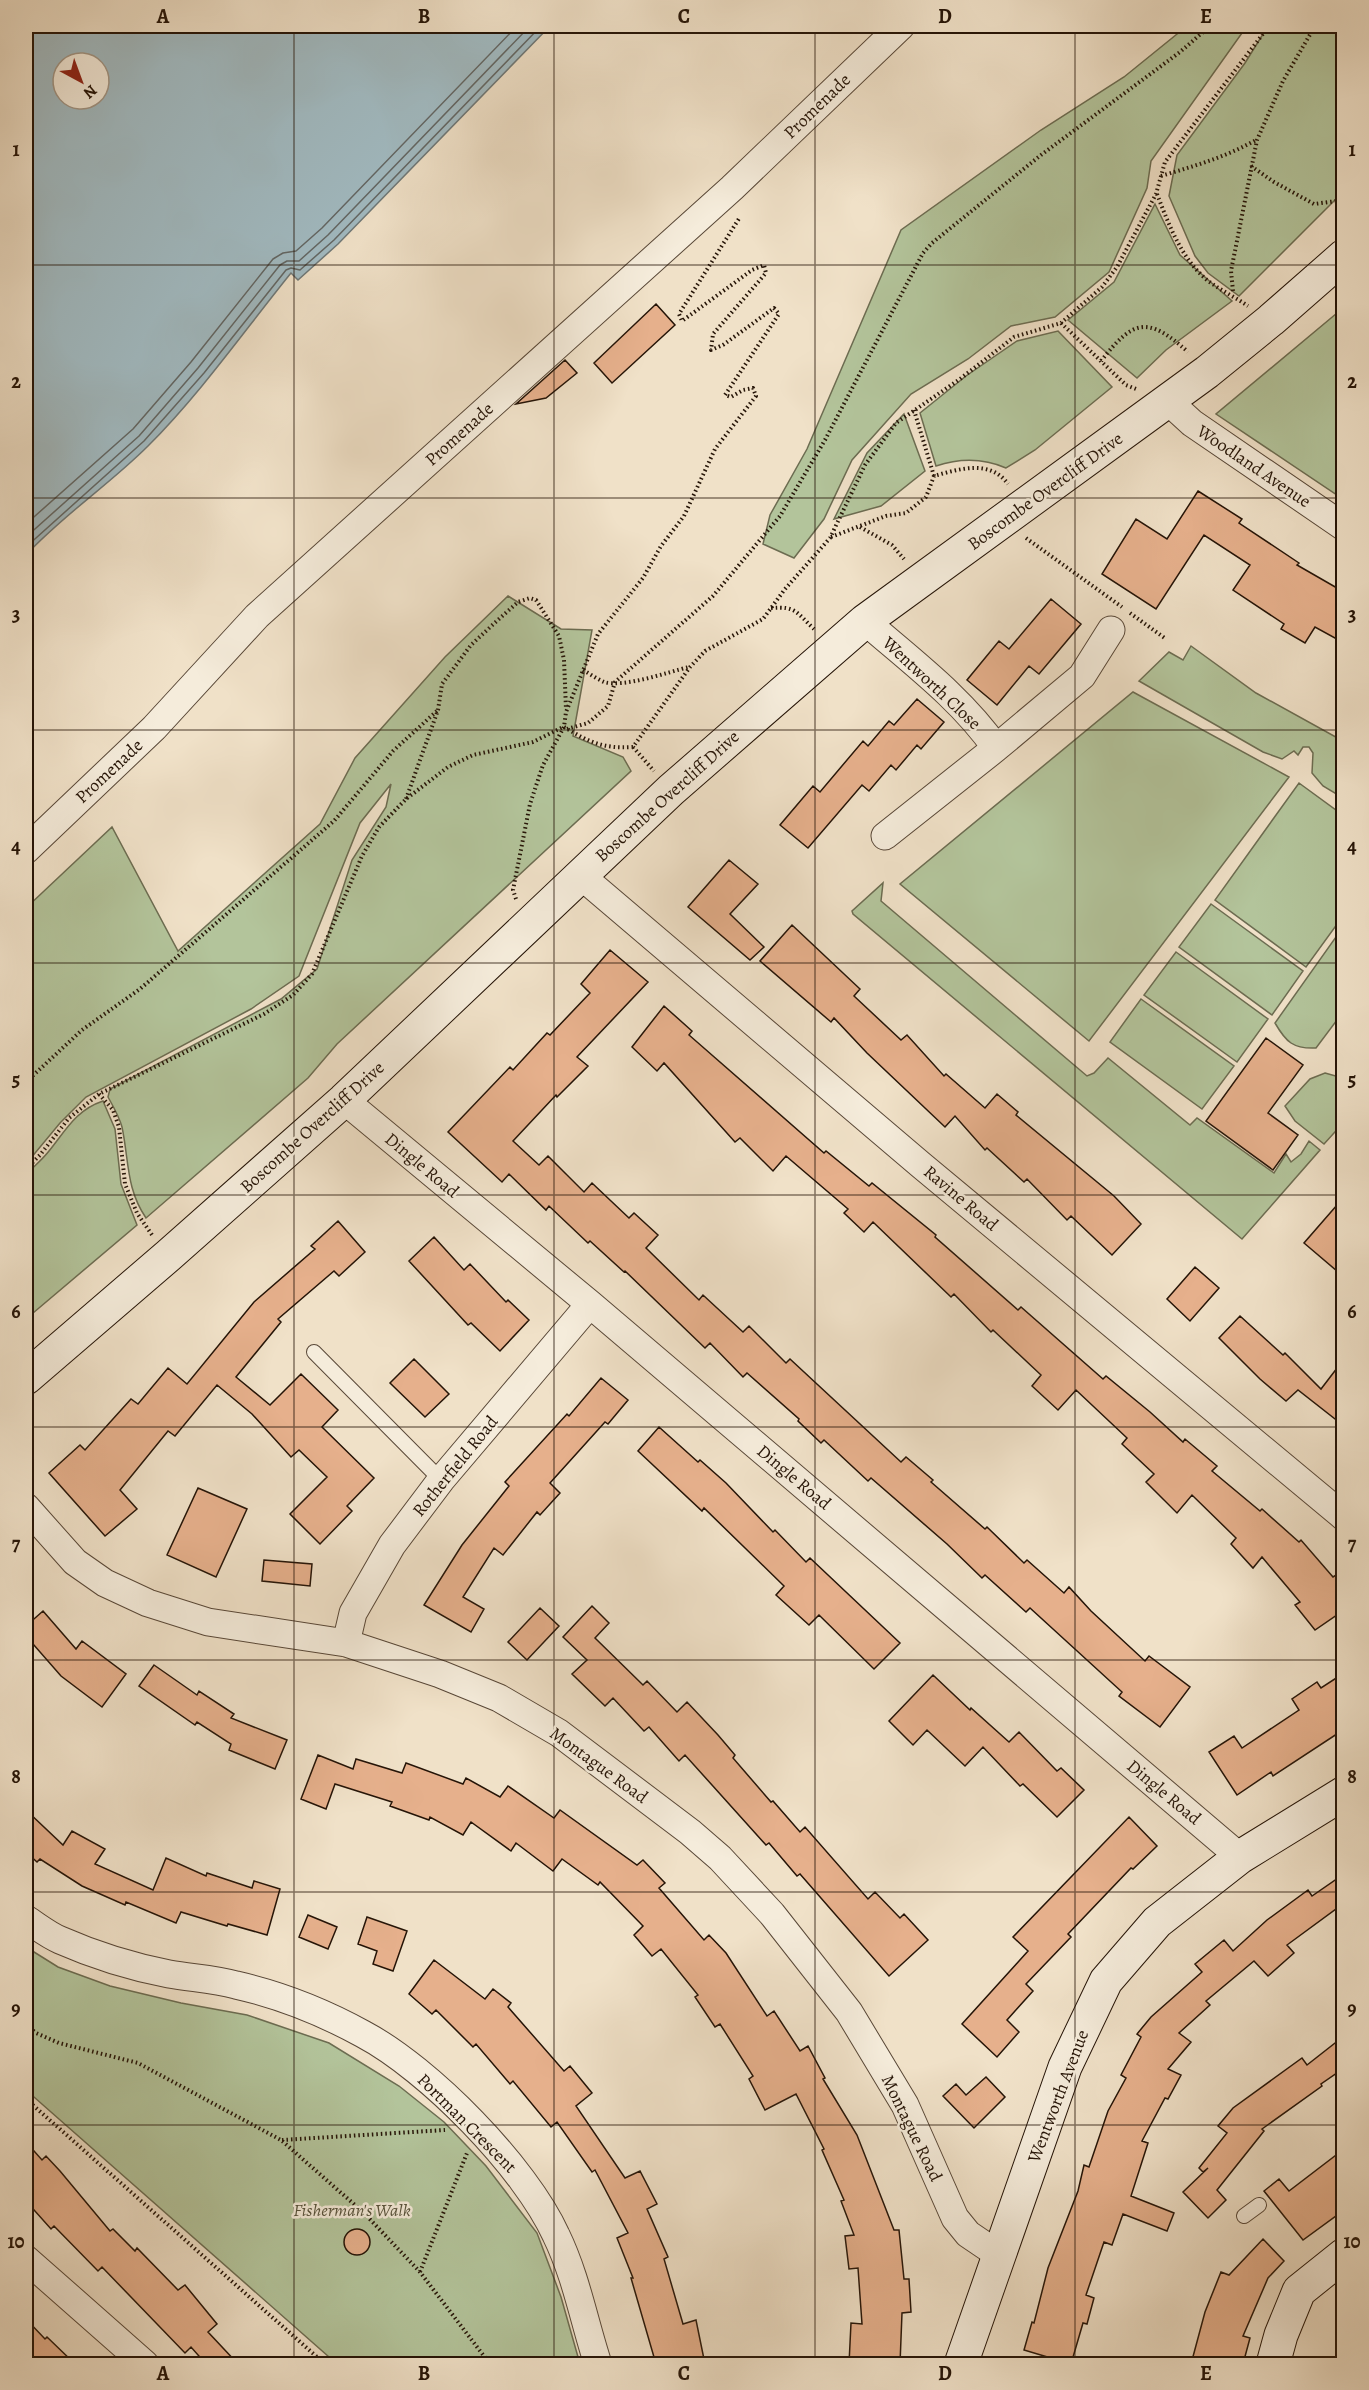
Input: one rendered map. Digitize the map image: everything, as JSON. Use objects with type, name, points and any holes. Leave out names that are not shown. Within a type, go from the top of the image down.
[{"type":"street","name":"Promenade","points":[[26,850],[154,728],[258,616],[732,188],[901,26]]},
{"type":"street","name":"Boscombe Overcliff Drive","points":[[26,1378],[344,1100],[671,790],[865,621],[1003,522],[1023,504],[1168,401],[1271,320],[1344,256]]},
{"type":"street","name":"Woodland Avenue","points":[[1168,401],[1192,423],[1344,526]]},
{"type":"street","name":"Wentworth Close","points":[[865,621],[960,704],[980,725],[996,748]]},
{"type":"street","name":"Wentworth Close","points":[[885,836],[1082,676],[1111,630]]},
{"type":"street","name":"Ravine Road","points":[[580,875],[921,1165],[1338,1504]]},
{"type":"street","name":"Dingle Road","points":[[344,1100],[590,1304],[1240,1857]]},
{"type":"street","name":"Rotherfield Road","points":[[346,1643],[353,1613],[393,1545],[441,1480],[590,1304]]},
{"type":"street","name":"Montague Road","points":[[26,1507],[75,1562],[105,1583],[148,1603],[208,1622],[346,1643],[440,1674],[499,1698],[560,1733],[690,1832],[720,1858],[772,1914],[849,2012],[905,2105],[956,2218],[968,2234],[999,2255]]},
{"type":"street","name":"Wentworth Avenue","points":[[961,2364],[1065,2067],[1106,1981],[1157,1922],[1240,1857],[1344,1793]]},
{"type":"street","name":"Portman Crescent","points":[[26,1919],[59,1940],[103,1956],[167,1973],[235,1984],[286,1999],[365,2035],[398,2057],[477,2128],[528,2187],[556,2234],[579,2297],[598,2364]]},
{"type":"street","points":[[1273,2364],[1281,2335],[1299,2291],[1344,2255]]},
{"type":"street","points":[[26,2259],[145,2364]]},
{"type":"lane","points":[[314,1353],[441,1480]]},
{"type":"lane","points":[[1244,2216],[1259,2205]]},
{"type":"path","points":[[26,1169],[69,1118],[99,1094],[264,1014],[293,995],[312,974],[379,827],[406,799],[448,767],[472,755],[533,742],[565,728],[588,723],[608,706],[615,682],[713,596],[780,516],[825,440],[923,253],[932,243],[1041,155],[1171,59],[1210,26]]},
{"type":"path","points":[[565,728],[586,740],[613,749],[633,747],[690,667],[705,651],[763,619],[830,538],[865,465],[896,423],[960,379],[1014,337],[1061,322],[1102,287],[1118,267],[1156,194],[1165,162],[1269,26]]},
{"type":"path","points":[[1233,291],[1231,271],[1257,140],[1283,81],[1315,26]]},
{"type":"path","points":[[1340,26],[1338,48],[1344,183]]},
{"type":"path","points":[[1161,176],[1215,159],[1257,140]]},
{"type":"path","points":[[1251,166],[1274,182],[1314,204],[1344,200]]},
{"type":"path","points":[[566,712],[598,634],[644,578],[661,546],[684,516],[715,449],[756,396],[753,388],[743,390],[731,397],[724,395],[779,314],[774,308],[723,345],[711,350],[714,334],[766,273],[764,265],[752,270],[682,321],[679,314],[752,198],[732,188]]},
{"type":"path","points":[[1156,194],[1184,253],[1207,279],[1271,320]]},
{"type":"path","points":[[1061,322],[1126,385],[1168,401]]},
{"type":"path","points":[[1101,361],[1128,330],[1144,327],[1154,327],[1185,350]]},
{"type":"path","points":[[830,538],[886,516],[906,513],[926,497],[934,476],[914,410]]},
{"type":"path","points":[[934,476],[960,468],[982,468],[1002,477],[1008,485]]},
{"type":"path","points":[[1003,522],[1166,639]]},
{"type":"path","points":[[860,526],[892,544],[905,559]]},
{"type":"path","points":[[406,799],[438,711],[442,684],[471,645],[518,602],[530,598],[536,600],[559,636],[564,660],[566,712],[565,728],[543,765],[528,815],[513,890],[525,929]]},
{"type":"path","points":[[771,608],[786,606],[793,609],[811,626]]},
{"type":"path","points":[[583,670],[605,682],[626,682],[690,667]]},
{"type":"path","points":[[26,1082],[82,1030],[140,989],[334,821],[393,751],[438,711]]},
{"type":"path","points":[[99,1094],[113,1110],[119,1127],[125,1184],[137,1213],[169,1255]]},
{"type":"path","points":[[26,2025],[36,2033],[59,2043],[138,2063],[281,2140],[364,2213],[420,2272],[490,2364]]},
{"type":"path","points":[[26,2099],[325,2364]]},
{"type":"path","points":[[281,2140],[477,2128],[420,2272]]},
{"type":"green space","points":[[1187,26],[1247,26],[1151,161],[1147,188],[1109,272],[1055,317],[1011,326],[968,359],[911,394],[852,460],[824,519],[794,558],[763,544],[770,515],[807,449],[901,230],[1041,130],[1124,77]]},
{"type":"green space","points":[[1268,26],[1343,26],[1343,192],[1239,296],[1208,273],[1195,256],[1169,196],[1177,155],[1245,63]]},
{"type":"green space","points":[[1155,204],[1180,255],[1232,301],[1166,350],[1137,378],[1068,320],[1114,282]]},
{"type":"green space","points":[[1343,308],[1343,499],[1216,414]]},
{"type":"green space","points":[[1058,331],[1112,387],[1035,450],[1006,468],[989,462],[971,460],[936,466],[920,413],[966,376],[1017,341]]},
{"type":"green space","points":[[904,414],[925,471],[881,506],[834,519],[867,453]]},
{"type":"green space","points":[[508,596],[561,629],[592,630],[573,736],[623,757],[631,771],[337,1044],[308,1078],[146,1218],[131,1185],[122,1127],[108,1097],[110,1089],[281,999],[317,969],[352,860],[386,807],[391,784],[360,823],[299,976],[251,1009],[86,1097],[60,1123],[26,1164],[26,908],[112,827],[178,951],[320,824],[355,758],[445,657]]},
{"type":"green space","points":[[1191,646],[1256,693],[1343,741],[1343,798],[1323,786],[1312,773],[1313,753],[1309,747],[1303,747],[1298,755],[1294,751],[1282,759],[1263,752],[1139,681],[1169,652],[1183,660]]},
{"type":"green space","points":[[1133,692],[1289,777],[1089,1041],[900,884]]},
{"type":"green space","points":[[1299,783],[1344,816],[1343,916],[1306,967],[1215,900]]},
{"type":"green space","points":[[883,883],[881,901],[1087,1076],[1094,1073],[1108,1058],[1190,1125],[1197,1118],[1274,1173],[1286,1154],[1291,1162],[1301,1154],[1309,1141],[1320,1150],[1242,1239],[853,914],[852,911]]},
{"type":"green space","points":[[1211,904],[1303,971],[1272,1015],[1179,947]]},
{"type":"green space","points":[[1343,927],[1343,1012],[1316,1048],[1296,1046],[1287,1040],[1275,1023]]},
{"type":"green space","points":[[1176,952],[1268,1019],[1237,1062],[1144,995]]},
{"type":"green space","points":[[1141,999],[1234,1066],[1202,1109],[1110,1042]]},
{"type":"green space","points":[[1325,1073],[1343,1078],[1344,1122],[1324,1144],[1295,1121],[1285,1106],[1310,1079]]},
{"type":"green space","points":[[103,1101],[115,1129],[121,1184],[137,1225],[26,1319],[26,1175],[79,1115]]},
{"type":"green space","name":"Fisherman's Walk","points":[[26,1947],[58,1967],[110,1986],[181,2003],[247,2015],[329,2043],[399,2086],[444,2122],[486,2166],[537,2233],[561,2297],[580,2364],[337,2364],[26,2090]]},
{"type":"water","points":[[26,26],[550,26],[338,244],[298,280],[291,273],[204,383],[148,446],[40,540],[26,555]]},
{"type":"building","points":[[656,304],[675,325],[612,383],[594,363]]},
{"type":"building","points":[[565,360],[577,373],[546,398],[516,404]]},
{"type":"building","points":[[1198,491],[1242,519],[1239,523],[1299,563],[1297,565],[1344,592],[1344,643],[1315,627],[1305,643],[1281,629],[1284,624],[1233,590],[1250,565],[1204,535],[1156,609],[1102,574],[1136,519],[1167,539]]},
{"type":"building","points":[[1051,599],[1081,624],[1039,674],[1029,666],[997,705],[967,680],[999,641],[1009,649]]},
{"type":"building","points":[[917,699],[944,722],[921,749],[917,745],[896,770],[891,765],[869,791],[862,785],[808,848],[780,825],[813,786],[820,792],[863,741],[868,746],[889,721],[894,725]]},
{"type":"building","points":[[729,860],[758,884],[730,914],[764,947],[750,960],[688,907]]},
{"type":"building","points":[[792,925],[860,989],[854,996],[901,1040],[907,1035],[944,1076],[946,1074],[985,1108],[997,1094],[1018,1112],[1016,1115],[1114,1196],[1141,1224],[1112,1255],[1071,1216],[1067,1220],[1027,1179],[1024,1182],[987,1148],[985,1150],[955,1116],[945,1127],[867,1053],[834,1018],[831,1022],[760,961]]},
{"type":"building","points":[[610,950],[648,982],[577,1057],[588,1066],[557,1097],[556,1095],[513,1141],[539,1165],[548,1156],[584,1192],[592,1183],[629,1218],[634,1213],[658,1235],[646,1248],[699,1300],[703,1295],[743,1332],[749,1326],[786,1363],[790,1359],[901,1462],[906,1457],[985,1529],[987,1527],[1024,1563],[1027,1560],[1064,1593],[1069,1587],[1091,1611],[1145,1661],[1149,1656],[1190,1687],[1160,1727],[1119,1696],[1122,1692],[1030,1608],[1026,1612],[985,1575],[982,1578],[947,1544],[871,1478],[868,1481],[824,1440],[821,1443],[798,1421],[799,1419],[747,1373],[743,1377],[710,1343],[705,1348],[625,1271],[590,1241],[588,1243],[549,1206],[546,1210],[509,1174],[502,1182],[448,1132],[510,1067],[513,1070],[547,1033],[550,1035],[590,993],[581,984]]},
{"type":"building","points":[[664,1006],[692,1031],[689,1035],[824,1153],[826,1151],[869,1186],[872,1183],[936,1235],[935,1237],[1018,1310],[1021,1307],[1103,1379],[1106,1376],[1183,1442],[1185,1439],[1217,1466],[1212,1471],[1260,1511],[1262,1509],[1299,1542],[1301,1540],[1333,1577],[1344,1570],[1344,1610],[1315,1630],[1295,1605],[1300,1602],[1262,1557],[1253,1568],[1231,1544],[1236,1538],[1192,1495],[1177,1513],[1146,1482],[1154,1474],[1122,1444],[1127,1438],[1076,1390],[1058,1410],[1032,1386],[1041,1375],[993,1330],[991,1332],[954,1294],[951,1297],[873,1222],[864,1232],[844,1213],[848,1209],[786,1156],[773,1171],[740,1138],[735,1142],[664,1063],[657,1071],[632,1047]]},
{"type":"building","points":[[1266,1038],[1303,1065],[1268,1113],[1298,1135],[1273,1170],[1206,1121]]},
{"type":"building","points":[[1344,1197],[1344,1277],[1304,1243]]},
{"type":"building","points":[[338,1221],[365,1252],[339,1276],[334,1271],[278,1319],[281,1322],[236,1377],[270,1405],[301,1374],[338,1410],[322,1427],[374,1478],[347,1506],[352,1511],[320,1544],[290,1514],[327,1477],[299,1450],[291,1457],[252,1414],[217,1385],[175,1436],[168,1431],[120,1490],[137,1509],[105,1536],[49,1473],[80,1445],[85,1450],[131,1399],[138,1404],[168,1368],[187,1384],[254,1302],[315,1249],[311,1246]]},
{"type":"building","points":[[434,1237],[464,1270],[470,1264],[506,1302],[508,1300],[529,1320],[500,1351],[471,1323],[468,1325],[409,1261]]},
{"type":"building","points":[[1195,1267],[1219,1288],[1190,1321],[1167,1299]]},
{"type":"building","points":[[1240,1316],[1283,1355],[1285,1353],[1321,1389],[1344,1359],[1344,1426],[1298,1390],[1286,1401],[1219,1338]]},
{"type":"building","points":[[414,1359],[449,1394],[425,1417],[390,1383]]},
{"type":"building","points":[[601,1378],[628,1400],[608,1424],[605,1422],[550,1483],[560,1493],[540,1515],[537,1512],[503,1555],[494,1548],[463,1597],[484,1609],[471,1632],[424,1605],[462,1545],[509,1486],[505,1482],[567,1414],[569,1416]]},
{"type":"building","points":[[659,1427],[698,1462],[700,1460],[726,1483],[773,1532],[775,1530],[806,1562],[810,1558],[900,1643],[874,1669],[819,1615],[809,1625],[776,1595],[784,1586],[704,1508],[702,1511],[638,1451]]},
{"type":"building","points":[[198,1488],[247,1509],[216,1577],[167,1555]]},
{"type":"building","points":[[264,1560],[312,1564],[310,1586],[262,1581]]},
{"type":"building","points":[[592,1606],[609,1623],[595,1638],[643,1685],[647,1681],[677,1712],[687,1702],[735,1755],[733,1758],[771,1802],[773,1801],[800,1832],[805,1827],[868,1899],[875,1892],[900,1918],[904,1914],[928,1940],[889,1976],[800,1874],[797,1876],[769,1843],[766,1845],[685,1755],[679,1761],[649,1727],[644,1731],[613,1698],[605,1706],[572,1674],[587,1660],[563,1637]]},
{"type":"building","points":[[540,1608],[559,1626],[527,1660],[508,1642]]},
{"type":"building","points":[[43,1611],[76,1649],[82,1641],[126,1674],[102,1707],[61,1676],[26,1636],[26,1626]]},
{"type":"building","points":[[154,1665],[197,1695],[199,1691],[234,1714],[231,1718],[287,1740],[275,1769],[229,1750],[231,1744],[197,1722],[195,1725],[139,1686]]},
{"type":"building","points":[[1344,1673],[1343,1730],[1273,1776],[1271,1772],[1237,1795],[1209,1752],[1234,1736],[1242,1748],[1299,1710],[1292,1699],[1317,1682],[1321,1688]]},
{"type":"building","points":[[933,1675],[1009,1742],[1019,1732],[1057,1771],[1061,1768],[1084,1790],[1057,1817],[1023,1784],[1020,1786],[983,1747],[965,1766],[927,1730],[913,1745],[889,1721]]},
{"type":"building","points":[[318,1755],[353,1769],[356,1759],[402,1773],[406,1763],[463,1784],[466,1778],[500,1797],[508,1786],[554,1818],[560,1810],[637,1865],[643,1860],[665,1883],[659,1888],[704,1940],[709,1935],[726,1953],[767,2016],[774,2011],[800,2051],[808,2046],[825,2078],[823,2079],[857,2135],[894,2230],[899,2230],[904,2279],[909,2279],[911,2312],[902,2313],[900,2364],[849,2364],[851,2323],[862,2324],[858,2268],[849,2269],[845,2236],[854,2235],[841,2201],[844,2200],[822,2150],[824,2149],[796,2094],[765,2110],[749,2079],[753,2076],[720,2024],[715,2027],[695,1997],[698,1995],[661,1949],[652,1956],[634,1935],[643,1926],[600,1882],[598,1885],[562,1859],[553,1871],[516,1843],[511,1851],[471,1822],[463,1835],[430,1817],[429,1820],[390,1806],[392,1802],[335,1784],[326,1809],[301,1799]]},
{"type":"building","points":[[26,1810],[63,1845],[72,1831],[105,1849],[95,1864],[153,1890],[166,1858],[206,1876],[207,1873],[252,1888],[254,1881],[280,1889],[267,1935],[181,1912],[176,1923],[126,1902],[125,1905],[82,1886],[40,1859],[37,1862],[26,1852]]},
{"type":"building","points":[[1129,1817],[1157,1846],[1133,1869],[1131,1868],[1068,1934],[1071,1937],[1026,1984],[1033,1991],[1007,2020],[1019,2032],[997,2057],[962,2024],[1028,1951],[1013,1937]]},
{"type":"building","points":[[1344,1874],[1344,1903],[1287,1945],[1294,1953],[1268,1976],[1254,1961],[1206,2001],[1210,2005],[1179,2033],[1191,2042],[1168,2069],[1181,2075],[1168,2099],[1165,2098],[1142,2141],[1148,2143],[1131,2196],[1174,2213],[1167,2231],[1123,2214],[1112,2245],[1104,2242],[1086,2295],[1094,2298],[1087,2324],[1083,2323],[1071,2364],[1024,2350],[1032,2322],[1034,2323],[1048,2268],[1078,2191],[1084,2165],[1089,2167],[1108,2111],[1126,2078],[1121,2075],[1141,2037],[1137,2034],[1151,2017],[1202,1972],[1195,1964],[1224,1940],[1233,1951],[1267,1920],[1308,1890],[1312,1896]]},
{"type":"building","points":[[308,1915],[337,1927],[328,1949],[299,1937]]},
{"type":"building","points":[[367,1917],[407,1931],[393,1971],[373,1964],[377,1951],[358,1944]]},
{"type":"building","points":[[434,1960],[485,1999],[493,1989],[511,2003],[508,2007],[564,2071],[570,2066],[592,2093],[576,2106],[625,2178],[640,2171],[657,2204],[647,2209],[668,2257],[664,2259],[683,2324],[696,2320],[705,2364],[656,2364],[631,2278],[633,2278],[617,2238],[628,2233],[595,2170],[592,2172],[557,2122],[551,2127],[513,2081],[510,2084],[476,2044],[473,2047],[436,2010],[432,2014],[409,1994]]},
{"type":"building","points":[[1344,2036],[1344,2068],[1262,2129],[1264,2131],[1217,2190],[1226,2200],[1208,2218],[1183,2192],[1208,2168],[1203,2172],[1199,2168],[1227,2133],[1218,2126],[1233,2108],[1302,2058],[1307,2065]]},
{"type":"building","points":[[986,2077],[1005,2097],[974,2128],[943,2096],[956,2084],[966,2095]]},
{"type":"building","points":[[26,2142],[42,2160],[46,2156],[110,2231],[113,2229],[135,2251],[137,2248],[178,2290],[185,2285],[217,2324],[208,2332],[238,2364],[206,2364],[191,2347],[185,2353],[102,2267],[98,2271],[54,2226],[51,2229],[26,2201]]},
{"type":"building","points":[[1344,2149],[1344,2210],[1303,2240],[1264,2191],[1279,2179],[1289,2191]]},
{"type":"building","points":[[357,2229],[366,2233],[370,2242],[366,2251],[357,2255],[348,2251],[344,2242],[348,2233]]},
{"type":"building","points":[[1263,2239],[1284,2261],[1268,2278],[1243,2336],[1250,2338],[1243,2364],[1191,2364],[1205,2312],[1221,2272],[1229,2275]]},
{"type":"building","points":[[26,2319],[45,2339],[47,2337],[75,2364],[26,2364]]}]
